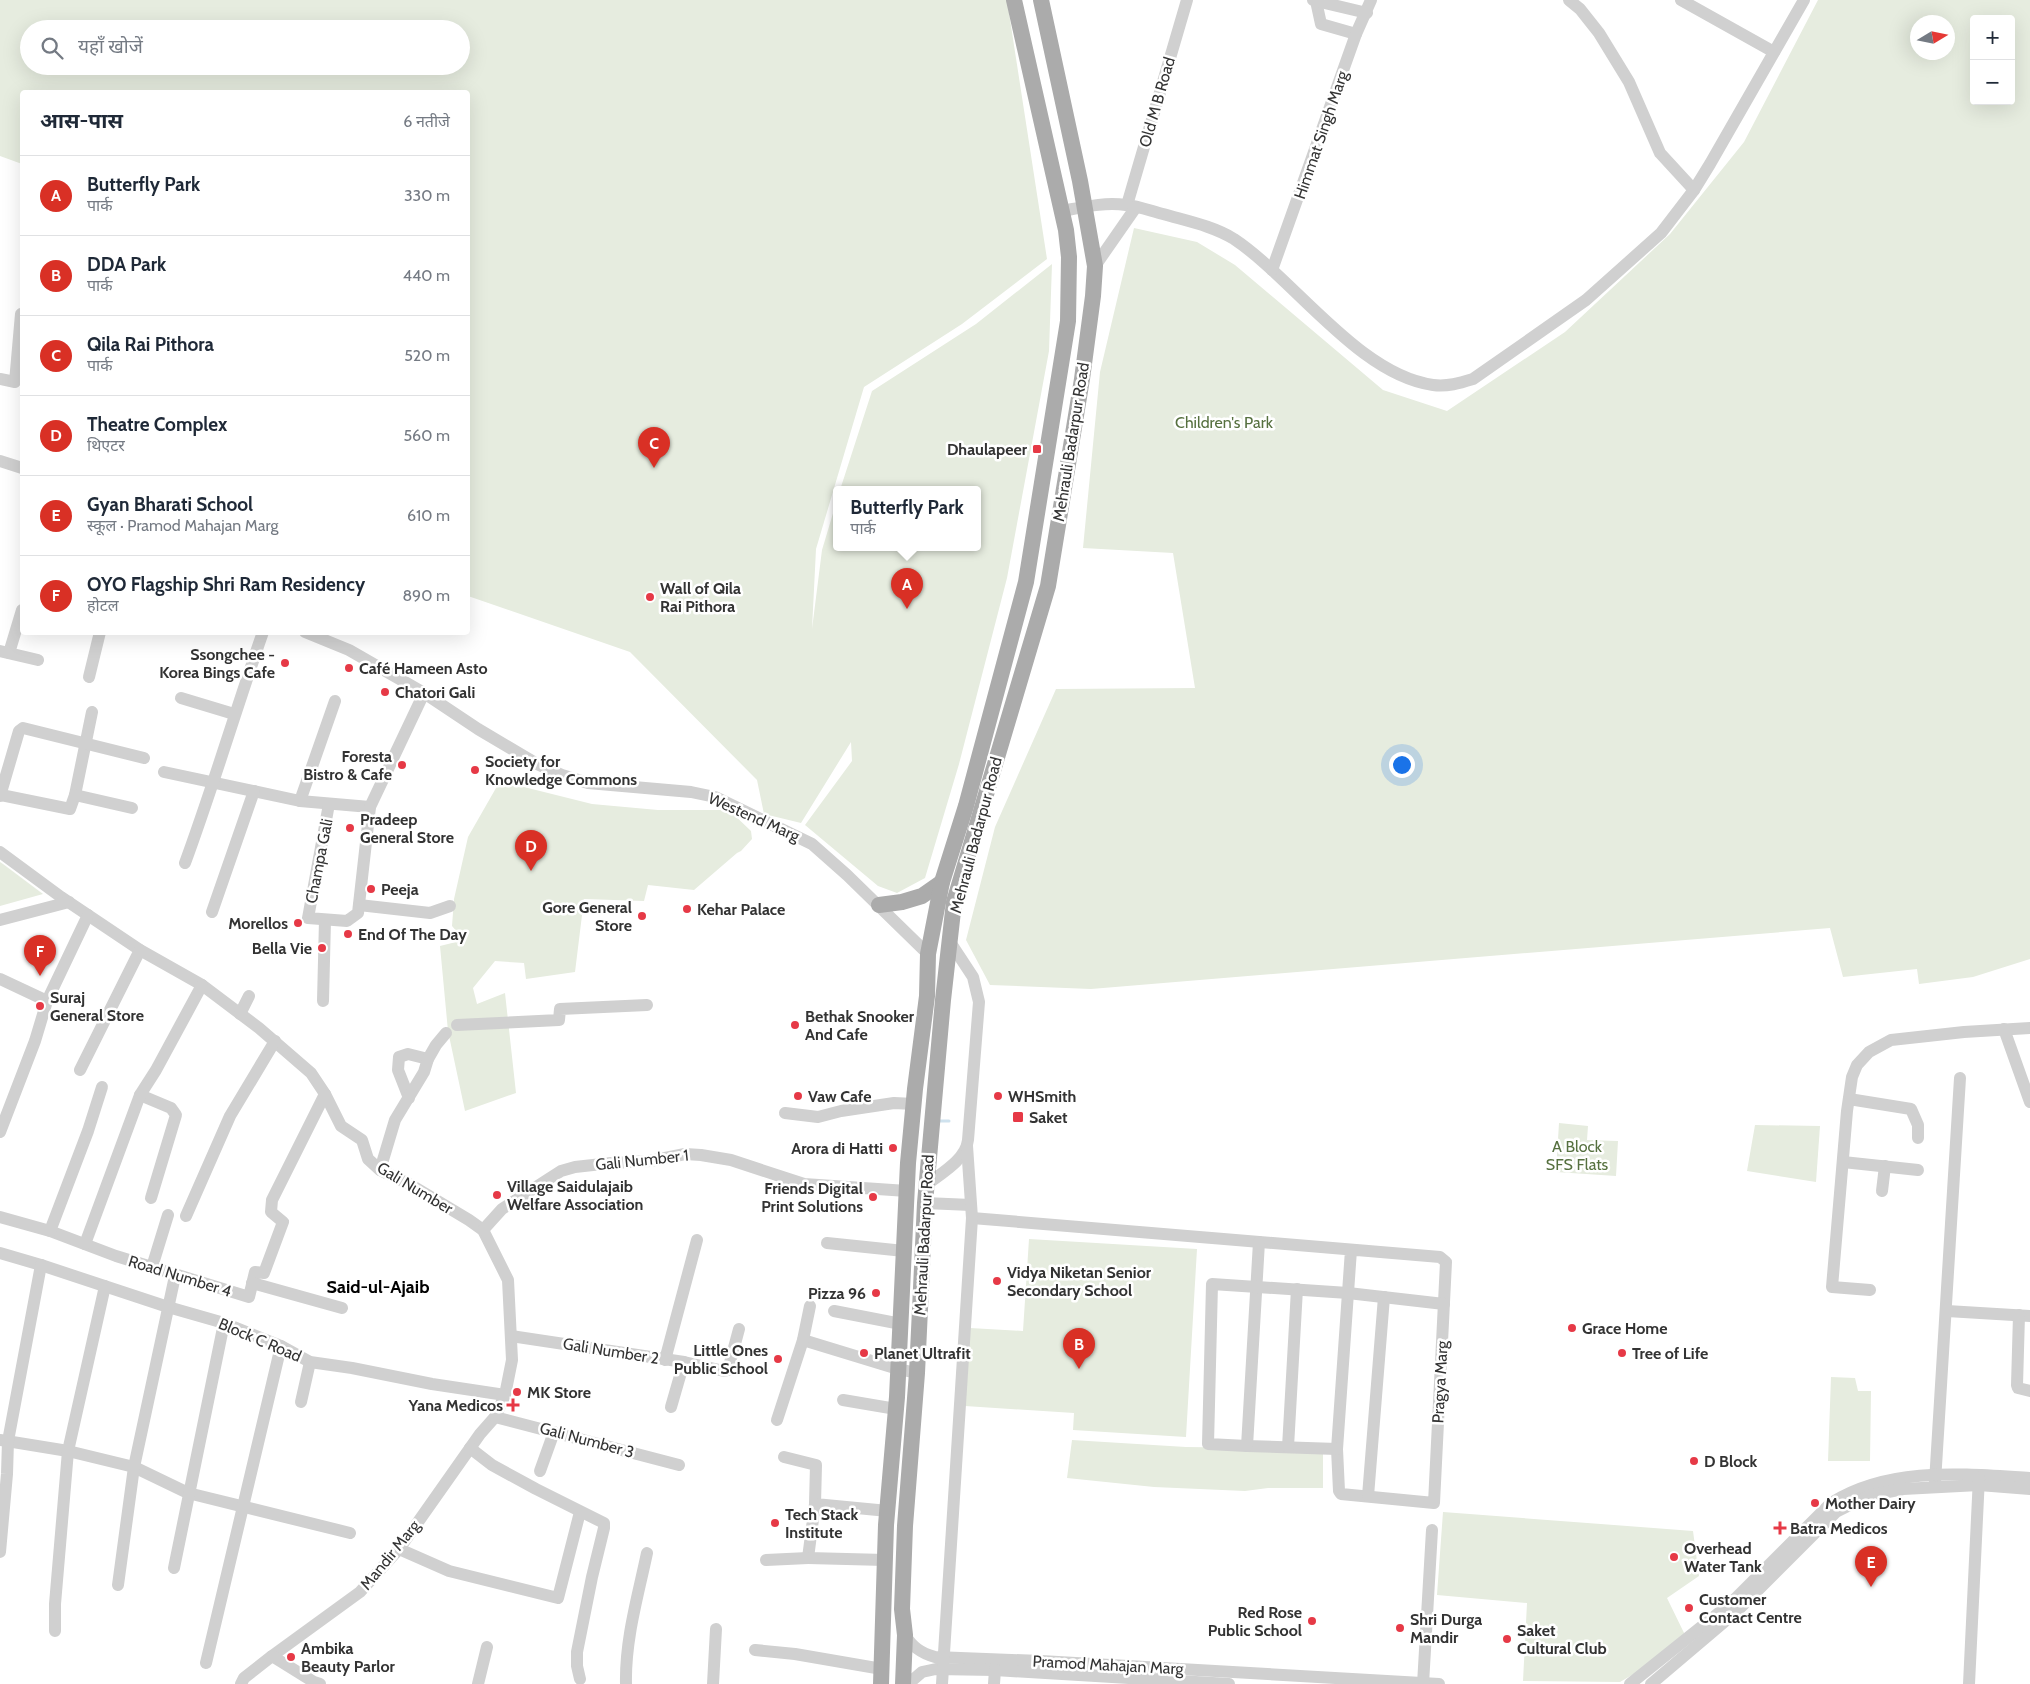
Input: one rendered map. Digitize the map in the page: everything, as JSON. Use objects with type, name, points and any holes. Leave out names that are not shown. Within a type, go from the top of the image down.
[{"type":"main road","name":"Mehrauli Badarpur Road","points":[[881,1677],[885,1560],[896,1409],[907,1191],[914,1104],[927,996],[928,954],[942,882],[966,806],[1026,582],[1068,322],[1069,257],[1062,210],[1014,0]]},
{"type":"main road","name":"Mehrauli Badarpur Road","points":[[903,1684],[904,1635],[902,1609],[926,1185],[954,902],[1048,586],[1082,379],[1093,296],[1095,266],[1042,0]]},
{"type":"main road","points":[[879,905],[902,902],[922,896],[942,882]]},
{"type":"street","name":"Old M B Road","points":[[1095,266],[1131,206],[1187,0]]},
{"type":"street","points":[[1356,34],[1321,24],[1315,0],[1367,13]]},
{"type":"street","name":"Himmat Singh Marg","points":[[1272,270],[1356,34],[1367,13],[1371,0]]},
{"type":"street","points":[[1569,0],[1580,9],[1599,33],[1629,82],[1660,153],[1694,190]]},
{"type":"street","points":[[1681,0],[1774,52]]},
{"type":"street","points":[[1062,210],[1095,204],[1131,206],[1217,230],[1234,240],[1272,270],[1342,334],[1381,364],[1395,373],[1415,381],[1434,385],[1453,385],[1474,379],[1586,300],[1661,233],[1694,190],[1804,0]]},
{"type":"street","points":[[0,379],[15,382],[20,333]]},
{"type":"street","points":[[0,460],[20,467]]},
{"type":"street","points":[[20,615],[5,652],[38,660]]},
{"type":"street","points":[[89,677],[99,635]]},
{"type":"street","points":[[185,863],[214,783],[234,714],[262,635]]},
{"type":"street","name":"Westend Marg","points":[[312,635],[349,650],[424,693],[538,764],[562,775],[588,783],[691,792],[715,797],[818,847],[928,954]]},
{"type":"street","points":[[323,1001],[325,920],[347,921],[358,913],[370,807],[424,693]]},
{"type":"street","points":[[180,698],[234,714]]},
{"type":"street","points":[[300,801],[335,701]]},
{"type":"street","points":[[92,712],[86,743],[75,795],[70,809],[0,796],[21,729],[86,743],[144,758]]},
{"type":"street","points":[[164,772],[300,801],[370,807]]},
{"type":"street","points":[[212,912],[254,791]]},
{"type":"street","points":[[75,795],[132,808]]},
{"type":"street","name":"Champa Gali","points":[[325,920],[308,918],[329,804]]},
{"type":"street","name":"Gali Number","points":[[0,852],[140,950],[202,985],[275,1041],[310,1073],[325,1094],[341,1126],[362,1140],[368,1159],[380,1170],[409,1184],[483,1230],[508,1280],[512,1360],[505,1395]]},
{"type":"street","points":[[0,920],[69,902]]},
{"type":"street","points":[[359,905],[430,914],[450,906]]},
{"type":"street","points":[[0,1132],[35,1041],[47,1001],[88,914]]},
{"type":"street","points":[[942,1684],[971,1212],[967,1146],[979,1002],[972,978],[950,942]]},
{"type":"street","points":[[80,1070],[140,950]]},
{"type":"street","points":[[0,980],[47,1001]]},
{"type":"street","points":[[85,1244],[140,1094],[156,1070],[202,985]]},
{"type":"street","points":[[240,1014],[249,996]]},
{"type":"street","points":[[457,1025],[559,1020],[560,1009],[647,1005]]},
{"type":"street","points":[[1870,1290],[1832,1287],[1842,1162],[1852,1077],[1856,1065],[1869,1052],[1891,1040],[2030,1028]]},
{"type":"street","points":[[2004,1029],[2030,1102]]},
{"type":"street","points":[[380,1170],[395,1120],[424,1072],[428,1059],[436,1045],[446,1033]]},
{"type":"street","points":[[186,1216],[230,1116],[275,1041]]},
{"type":"street","points":[[408,1098],[398,1070],[399,1057],[408,1054],[428,1059]]},
{"type":"street","points":[[1935,1481],[1947,1312],[1960,1078]]},
{"type":"street","points":[[50,1231],[88,1131],[102,1087]]},
{"type":"street","points":[[140,1094],[171,1108],[176,1115],[151,1198]]},
{"type":"street","name":"Road Number 4","points":[[0,1217],[50,1231],[176,1276],[249,1297],[255,1272],[264,1273],[283,1222],[270,1212],[272,1200],[325,1094]]},
{"type":"street","points":[[1849,1099],[1911,1109],[1918,1125],[1918,1138]]},
{"type":"street","points":[[785,1113],[818,1117],[841,1111],[894,1103],[914,1104]]},
{"type":"street","points":[[926,1185],[961,1156],[967,1146]]},
{"type":"street","name":"Gali Number 1","points":[[483,1230],[502,1209],[561,1171],[574,1167],[650,1161],[685,1154],[731,1160],[804,1184],[907,1191]]},
{"type":"street","points":[[1842,1162],[1918,1170]]},
{"type":"street","points":[[1882,1190],[1885,1166]]},
{"type":"street","points":[[925,1203],[971,1212],[1351,1250],[1337,1449],[1340,1493],[1368,1496],[1384,1297]]},
{"type":"street","points":[[152,1267],[168,1215]]},
{"type":"street","points":[[665,1360],[697,1240]]},
{"type":"street","points":[[1247,1446],[1259,1242]]},
{"type":"street","points":[[827,1243],[904,1251]]},
{"type":"street","name":"Pragya Marg","points":[[1351,1250],[1440,1258],[1446,1262],[1434,1502],[1368,1496]]},
{"type":"street","name":"Block C Road","points":[[0,1253],[224,1323],[280,1346],[310,1362],[505,1395]]},
{"type":"street","points":[[0,1552],[7,1474],[4,1441],[41,1265]]},
{"type":"street","points":[[118,1585],[134,1467],[176,1276]]},
{"type":"street","points":[[252,1283],[342,1308]]},
{"type":"street","points":[[1337,1449],[1208,1444],[1212,1284],[1348,1293],[1444,1304]]},
{"type":"street","points":[[55,1631],[55,1604],[68,1451],[104,1286]]},
{"type":"street","points":[[1288,1447],[1297,1289]]},
{"type":"street","points":[[777,1420],[803,1340],[810,1306]]},
{"type":"street","points":[[834,1311],[901,1324]]},
{"type":"street","points":[[1947,1312],[2025,1316],[2024,1345],[2016,1385],[2018,1388],[2030,1391]]},
{"type":"street","points":[[174,1568],[224,1323]]},
{"type":"street","name":"Gali Number 2","points":[[511,1336],[684,1362],[726,1371],[739,1329]]},
{"type":"street","points":[[803,1340],[916,1373]]},
{"type":"street","points":[[206,1663],[280,1346]]},
{"type":"street","points":[[301,1402],[310,1362]]},
{"type":"street","points":[[671,1407],[684,1362]]},
{"type":"street","name":"Mandir Marg","points":[[241,1684],[244,1678],[272,1656],[360,1592],[398,1549],[470,1448],[495,1417],[505,1395]]},
{"type":"street","points":[[843,1400],[896,1409]]},
{"type":"street","name":"Gali Number 3","points":[[495,1417],[679,1465]]},
{"type":"street","points":[[540,1471],[554,1432]]},
{"type":"street","points":[[4,1441],[68,1451],[134,1467],[188,1493],[350,1533]]},
{"type":"street","points":[[470,1448],[492,1465],[604,1523],[577,1652],[577,1666],[580,1679]]},
{"type":"street","points":[[784,1457],[816,1465],[815,1504],[808,1558]]},
{"type":"street","points":[[1630,1684],[1730,1604],[1831,1503],[1844,1494],[1874,1483],[2030,1478]]},
{"type":"street","points":[[1979,1480],[2030,1489]]},
{"type":"street","points":[[1969,1684],[1979,1480]]},
{"type":"street","points":[[1650,1684],[1736,1612],[1836,1512],[1868,1496],[1915,1481]]},
{"type":"street","points":[[815,1504],[888,1511]]},
{"type":"street","points":[[398,1549],[449,1571],[558,1598],[580,1512]]},
{"type":"street","points":[[1423,1684],[1432,1530]]},
{"type":"street","points":[[626,1684],[629,1634],[647,1553]]},
{"type":"street","points":[[766,1560],[808,1558],[885,1560]]},
{"type":"street","points":[[713,1684],[716,1629]]},
{"type":"street","name":"Pramod Mahajan Marg","points":[[904,1635],[920,1652],[943,1663],[995,1670],[1078,1669],[1229,1684]]},
{"type":"street","points":[[478,1684],[487,1647]]},
{"type":"street","points":[[755,1650],[795,1654],[881,1677]]},
{"type":"street","points":[[272,1656],[320,1684]]},
{"type":"street","name":"Pramod Mahajan Marg","points":[[908,1684],[922,1672],[943,1663],[1323,1681],[1439,1684]]},
{"type":"street","points":[[994,1684],[995,1670]]},
{"type":"green space","points":[[0,0],[1007,0],[1047,259],[962,324],[864,387],[835,486],[833,486],[816,549],[812,629],[822,550],[833,513],[833,551],[981,551],[981,486],[841,486],[872,391],[976,324],[1052,264],[1049,351],[1007,578],[959,764],[925,878],[897,893],[878,886],[805,825],[852,761],[851,742],[801,823],[764,814],[757,780],[630,652],[470,597],[470,90],[20,90],[20,163],[0,156]]},
{"type":"green space","name":"Children's Park","points":[[1818,0],[2030,0],[2030,959],[1973,977],[1919,984],[1917,969],[1843,977],[1830,928],[1091,989],[990,985],[966,940],[995,827],[1056,689],[1195,688],[1173,553],[1083,548],[1100,372],[1134,228],[1197,242],[1235,265],[1383,390],[1447,411],[1565,332],[1670,234],[1744,142]]},
{"type":"green space","points":[[500,781],[592,804],[658,810],[729,810],[751,831],[752,839],[741,851],[694,890],[648,885],[644,901],[584,899],[575,972],[526,979],[524,963],[495,961],[473,988],[477,1004],[505,993],[516,1093],[465,1111],[448,1031],[440,946],[464,940],[452,926],[454,899],[468,837]]},
{"type":"green space","points":[[0,862],[3,864],[43,894],[0,906]]},
{"type":"green space","name":"A Block SFS Flats","points":[[1559,1123],[1588,1126],[1587,1140],[1618,1141],[1616,1176],[1556,1172]]},
{"type":"green space","points":[[1755,1125],[1820,1126],[1816,1182],[1747,1171]]},
{"type":"green space","points":[[1029,1239],[1197,1249],[1186,1437],[1073,1430],[1074,1413],[965,1406],[970,1328],[1023,1331]]},
{"type":"green space","points":[[1831,1377],[1855,1378],[1858,1391],[1871,1391],[1870,1461],[1828,1461]]},
{"type":"green space","points":[[1072,1440],[1186,1447],[1265,1448],[1323,1454],[1323,1488],[1268,1488],[1245,1491],[1154,1487],[1067,1478]]},
{"type":"green space","points":[[1443,1512],[1693,1531],[1699,1576],[1667,1598],[1686,1637],[1656,1661],[1620,1682],[1523,1681],[1527,1603],[1437,1595]]},
{"type":"waterway","points":[[938,1121],[949,1121]]},
{"type":"place","name":"Dhaulapeer","points":[[1037,449]]},
{"type":"place","name":"Qila Rai Pithora","points":[[654,468]]},
{"type":"place","name":"Wall of Qila Rai Pithora","points":[[650,597]]},
{"type":"place","name":"Butterfly Park","points":[[907,609]]},
{"type":"place","name":"Ssongchee - Korea Bings Cafe","points":[[285,663]]},
{"type":"place","name":"Café Hameen Asto","points":[[349,668]]},
{"type":"place","name":"Chatori Gali","points":[[385,692]]},
{"type":"place","name":"Foresta Bistro & Cafe","points":[[402,765]]},
{"type":"place","name":"Society for Knowledge Commons","points":[[475,770]]},
{"type":"place","name":"Pradeep General Store","points":[[350,828]]},
{"type":"place","name":"Theatre Complex","points":[[531,871]]},
{"type":"place","name":"Peeja","points":[[371,889]]},
{"type":"place","name":"Kehar Palace","points":[[687,909]]},
{"type":"place","name":"Gore General Store","points":[[642,916]]},
{"type":"place","name":"Morellos","points":[[298,923]]},
{"type":"place","name":"End Of The Day","points":[[348,934]]},
{"type":"place","name":"Bella Vie","points":[[322,948]]},
{"type":"place","name":"OYO Flagship Shri Ram Residency","points":[[40,976]]},
{"type":"place","name":"Suraj General Store","points":[[40,1006]]},
{"type":"place","name":"Bethak Snooker And Cafe","points":[[795,1025]]},
{"type":"place","name":"Vaw Cafe","points":[[798,1096]]},
{"type":"place","name":"WHSmith","points":[[998,1096]]},
{"type":"place","name":"Saket","points":[[1018,1117]]},
{"type":"place","name":"Arora di Hatti","points":[[893,1148]]},
{"type":"place","name":"Village Saidulajaib Welfare Association","points":[[497,1195]]},
{"type":"place","name":"Friends Digital Print Solutions","points":[[873,1197]]},
{"type":"place","name":"Vidya Niketan Senior Secondary School","points":[[997,1281]]},
{"type":"place","name":"Pizza 96","points":[[876,1293]]},
{"type":"place","name":"Grace Home","points":[[1572,1328]]},
{"type":"place","name":"Planet Ultrafit","points":[[864,1353]]},
{"type":"place","name":"Tree of Life","points":[[1622,1353]]},
{"type":"place","name":"Little Ones Public School","points":[[778,1359]]},
{"type":"place","name":"DDA Park","points":[[1079,1369]]},
{"type":"place","name":"MK Store","points":[[517,1392]]},
{"type":"place","name":"Yana Medicos","points":[[513,1405]]},
{"type":"place","name":"D Block","points":[[1694,1461]]},
{"type":"place","name":"Mother Dairy","points":[[1815,1503]]},
{"type":"place","name":"Tech Stack Institute","points":[[775,1523]]},
{"type":"place","name":"Batra Medicos","points":[[1780,1528]]},
{"type":"place","name":"Overhead Water Tank","points":[[1674,1557]]},
{"type":"place","name":"Gyan Bharati School","points":[[1871,1587]]},
{"type":"place","name":"Customer Contact Centre","points":[[1689,1608]]},
{"type":"place","name":"Red Rose Public School","points":[[1312,1621]]},
{"type":"place","name":"Shri Durga Mandir","points":[[1400,1628]]},
{"type":"place","name":"Saket Cultural Club","points":[[1507,1639]]},
{"type":"place","name":"Ambika Beauty Parlor","points":[[291,1657]]},
{"type":"district","name":"Said-ul-Ajaib","points":[[378,1287]]}]
